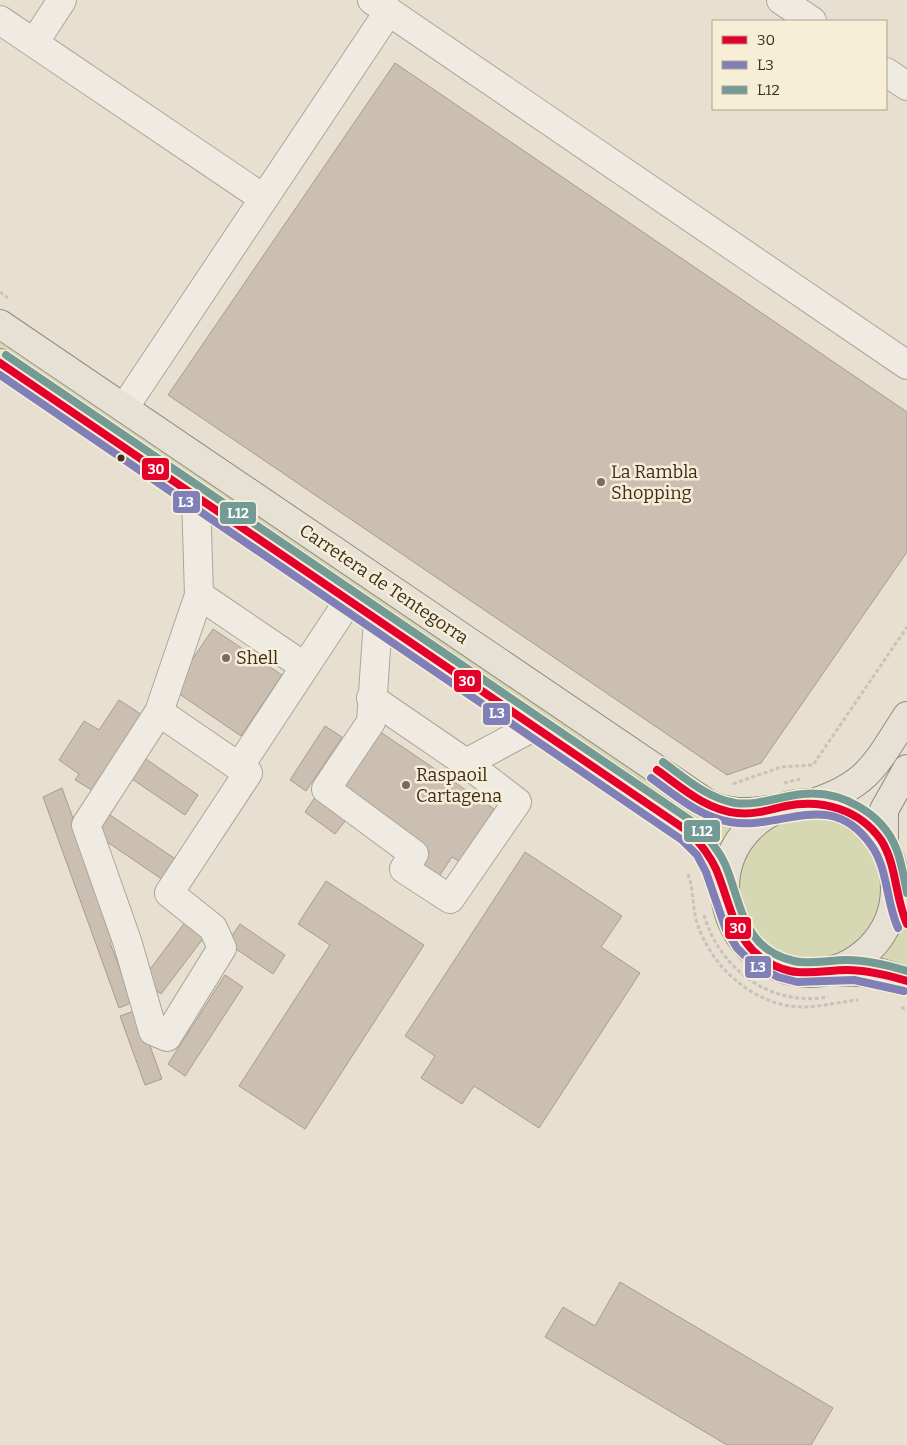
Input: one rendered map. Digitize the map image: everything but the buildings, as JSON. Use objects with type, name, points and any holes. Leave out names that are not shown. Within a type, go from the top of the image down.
[{"type":"main road","name":"Carretera de Tentegorra","points":[[8,314],[124,408],[708,804],[720,809],[740,813],[778,809]]},
{"type":"main road","name":"Carretera de Tentegorra","points":[[0,363],[696,837],[717,867],[714,904]]},
{"type":"main road","points":[[907,716],[868,774],[839,794],[813,803],[792,805],[778,809],[751,826],[736,846],[714,904],[730,917],[750,948],[761,957],[792,971],[830,984],[863,971],[907,981]]},
{"type":"main road","points":[[884,847],[884,810],[907,769]]},
{"type":"main road","points":[[813,803],[837,807],[858,818],[875,834],[884,847],[893,869],[900,910],[907,924]]},
{"type":"main road","points":[[830,984],[843,967],[858,958],[876,941],[889,918],[895,885]]},
{"type":"lane","points":[[34,43],[62,0]]},
{"type":"lane","points":[[781,0],[811,20]]},
{"type":"lane","points":[[124,408],[263,198],[381,6],[907,365]]},
{"type":"lane","points":[[0,20],[263,198]]},
{"type":"lane","points":[[887,73],[907,86]]},
{"type":"lane","points":[[159,712],[248,773],[169,893],[213,928],[222,948],[166,1037],[153,1031],[128,941],[86,825],[159,712],[200,595],[196,496]]},
{"type":"lane","points":[[200,595],[305,667]]},
{"type":"lane","points":[[239,767],[348,600]]},
{"type":"lane","points":[[371,698],[466,763],[517,802],[450,899],[404,869],[414,854],[326,789],[370,722],[371,698],[378,620]]},
{"type":"lane","points":[[466,763],[535,726]]},
{"type":"path","points":[[0,292],[8,314]]},
{"type":"path","points":[[726,783],[734,784],[781,767],[813,765],[907,627]]},
{"type":"path","points":[[685,870],[691,886],[697,922],[703,936],[716,959],[736,981],[764,998],[791,1006],[827,1006],[866,1000]]},
{"type":"path","points":[[714,904],[707,925],[715,943],[728,962],[745,978],[771,991],[793,998],[830,984]]},
{"type":"path","points":[[894,1005],[907,1010]]},
{"type":"green space","points":[[0,324],[708,804],[777,809],[806,803],[837,807],[864,823],[884,847],[893,869],[900,910],[907,924],[907,981],[826,971],[801,973],[784,969],[768,962],[750,949],[733,925],[710,855],[0,362]]},
{"type":"transit line","name":"L12","points":[[6,355],[696,824],[712,843],[725,864],[746,923],[754,936],[777,955],[800,962],[854,960],[877,963],[907,971]]},
{"type":"transit line","name":"30","points":[[0,363],[689,832],[704,849],[716,869],[739,931],[747,944],[758,955],[772,964],[790,971],[804,973],[847,970],[862,971],[907,981]]},
{"type":"transit line","name":"L3","points":[[0,375],[682,840],[697,855],[706,872],[726,930],[737,948],[754,965],[778,977],[797,982],[854,980],[904,991]]},
{"type":"transit line","name":"L12","points":[[663,762],[706,792],[735,803],[744,804],[795,795],[817,794],[832,796],[859,806],[881,824],[890,835],[900,859],[907,893]]},
{"type":"transit line","name":"30","points":[[657,770],[704,803],[726,811],[749,813],[800,804],[813,804],[839,809],[851,814],[872,829],[881,840],[890,860],[907,924]]},
{"type":"transit line","name":"L3","points":[[651,778],[698,811],[730,822],[749,823],[805,815],[839,818],[855,828],[877,854],[898,928]]},
{"type":"place","name":"La Rambla Shopping","points":[[601,482]]},
{"type":"place","name":"Shell","points":[[226,658]]},
{"type":"place","name":"Raspaoil Cartagena","points":[[406,785]]}]
